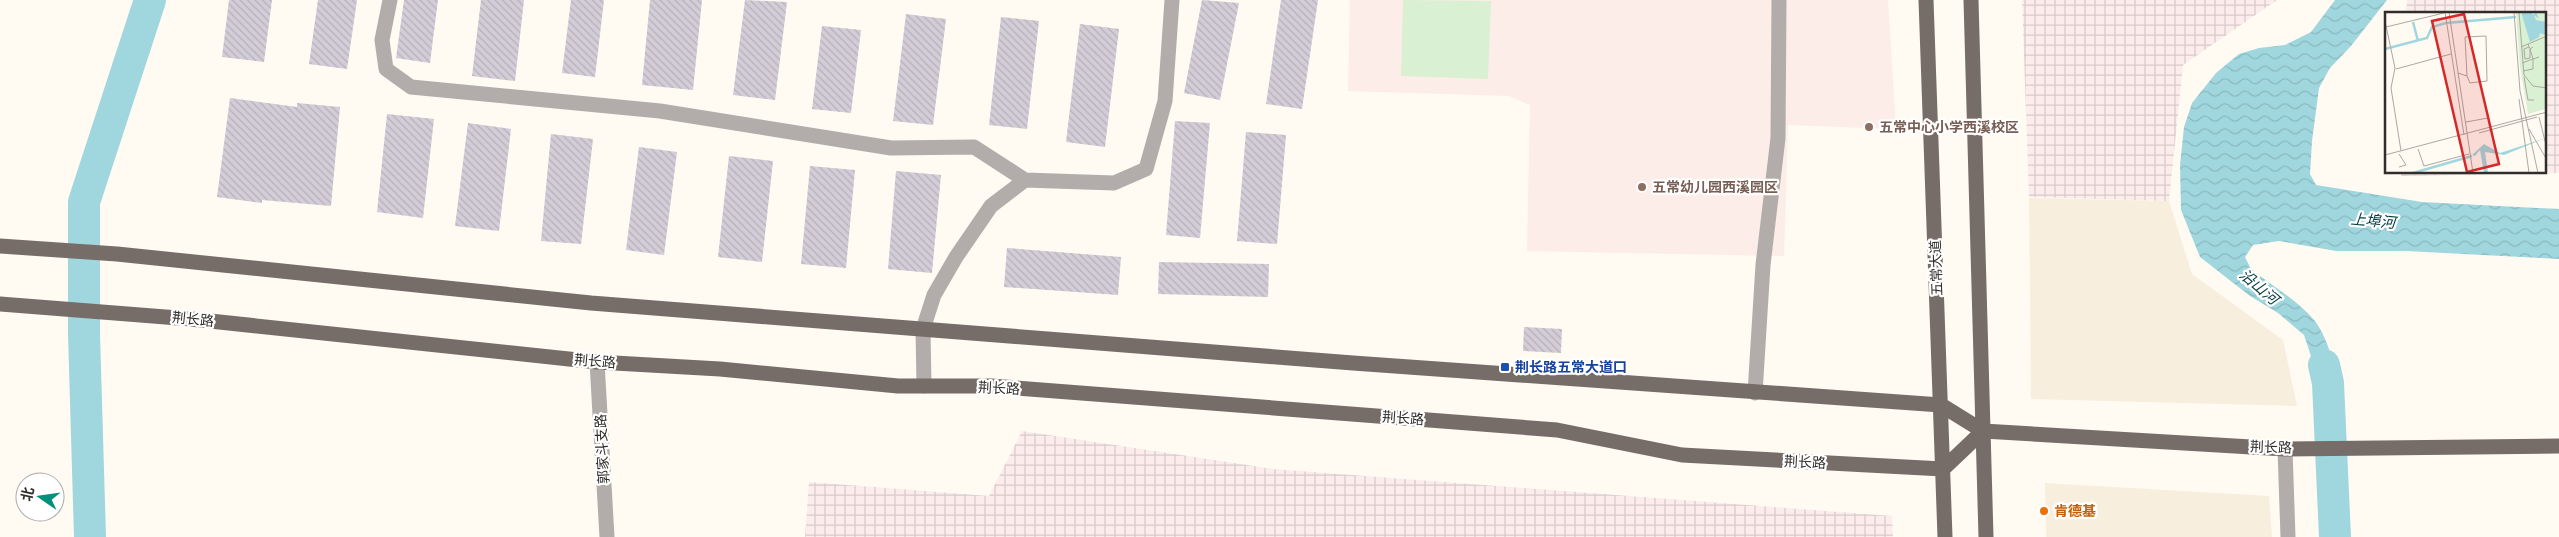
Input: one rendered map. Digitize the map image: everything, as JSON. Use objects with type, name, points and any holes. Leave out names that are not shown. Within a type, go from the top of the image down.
[{"type":"main road","name":"五常大道","points":[[1926,0],[1942,405],[1945,537]]},
{"type":"main road","points":[[1971,0],[1986,537]]},
{"type":"main road","name":"荆长路","points":[[0,246],[30,246],[117,254],[591,303],[1755,393],[1942,405],[1983,431],[2285,449],[2559,446]]},
{"type":"main road","name":"荆长路","points":[[0,304],[36,305],[129,313],[597,362],[924,386],[1000,387],[1557,430],[1682,456],[1943,469]]},
{"type":"main road","points":[[1943,469],[1983,431]]},
{"type":"street","points":[[390,0],[382,40],[386,68],[411,87],[660,111],[891,148],[974,147],[1026,180],[1114,183],[1146,169],[1165,101],[1172,0]]},
{"type":"street","points":[[1755,393],[1763,265],[1778,138],[1779,0]]},
{"type":"street","points":[[924,386],[923,330],[934,295],[956,257],[992,206],[1026,180]]},
{"type":"street","name":"郭家斗支路","points":[[597,362],[607,537]]},
{"type":"street","points":[[2285,449],[2288,537]]},
{"type":"shaded area","name":"五常中心小学西溪校区","points":[[1350,0],[1888,0],[1896,129],[1788,125],[1784,256],[1527,251],[1530,105],[1509,96],[1348,91]]},
{"type":"shaded area","points":[[2022,0],[2277,0],[2183,65],[2169,201],[2029,197]]},
{"type":"shaded area","points":[[2407,0],[2559,0],[2559,173],[2546,173],[2546,12],[2406,12]]},
{"type":"shaded area","points":[[2401,174],[2506,174],[2401,176]]},
{"type":"shaded area","points":[[2029,198],[2169,201],[2192,274],[2283,340],[2297,406],[2031,399]]},
{"type":"shaded area","points":[[1022,431],[1273,469],[1892,516],[1893,537],[805,537],[809,482],[989,496]]},
{"type":"shaded area","points":[[2045,483],[2269,496],[2272,537],[2046,537]]},
{"type":"green space","points":[[1403,0],[1491,1],[1488,79],[1401,76]]},
{"type":"water","name":"上埠河","points":[[2335,0],[2387,0],[2351,46],[2330,68],[2319,88],[2310,174],[2316,185],[2422,202],[2559,209],[2559,259],[2406,251],[2336,251],[2279,241],[2253,245],[2245,257],[2251,269],[2307,313],[2320,328],[2325,338],[2336,374],[2343,407],[2315,408],[2312,359],[2304,335],[2278,313],[2250,296],[2200,257],[2181,210],[2180,165],[2184,127],[2192,103],[2216,73],[2239,54],[2259,48],[2285,45],[2311,32]]},
{"type":"building","points":[[229,0],[272,0],[264,62],[222,57]]},
{"type":"building","points":[[318,0],[357,0],[347,69],[309,64]]},
{"type":"building","points":[[404,0],[438,0],[430,63],[396,58]]},
{"type":"building","points":[[481,0],[524,0],[515,81],[472,76]]},
{"type":"building","points":[[571,0],[604,0],[595,77],[562,73]]},
{"type":"building","points":[[650,0],[702,0],[693,90],[642,85]]},
{"type":"building","points":[[745,0],[787,2],[775,100],[733,95]]},
{"type":"building","points":[[1202,0],[1239,3],[1220,100],[1184,93]]},
{"type":"building","points":[[1281,0],[1318,0],[1302,109],[1266,104]]},
{"type":"building","points":[[906,14],[946,19],[933,125],[893,121]]},
{"type":"building","points":[[1001,17],[1039,21],[1027,129],[989,125]]},
{"type":"building","points":[[1080,24],[1119,29],[1105,147],[1066,142]]},
{"type":"building","points":[[822,26],[861,30],[851,113],[812,109]]},
{"type":"building","points":[[230,98],[297,107],[297,103],[340,107],[331,206],[262,200],[262,203],[217,197]]},
{"type":"building","points":[[387,114],[434,119],[423,218],[377,212]]},
{"type":"building","points":[[1175,121],[1210,123],[1200,238],[1166,235]]},
{"type":"building","points":[[468,123],[511,129],[499,231],[455,226]]},
{"type":"building","points":[[1246,132],[1286,135],[1277,244],[1237,241]]},
{"type":"building","points":[[551,134],[593,139],[581,244],[541,241]]},
{"type":"building","points":[[639,147],[677,152],[664,255],[626,250]]},
{"type":"building","points":[[729,156],[773,161],[762,262],[718,257]]},
{"type":"building","points":[[810,166],[855,170],[846,268],[801,264]]},
{"type":"building","points":[[896,171],[941,175],[932,273],[888,269]]},
{"type":"building","points":[[1007,248],[1121,257],[1118,295],[1004,287]]},
{"type":"building","points":[[1159,262],[1269,264],[1268,297],[1158,294]]},
{"type":"building","points":[[1524,327],[1562,329],[1561,353],[1523,351]]},
{"type":"waterway","points":[[90,537],[84,334],[84,202],[150,0]]},
{"type":"waterway","name":"沿山河","points":[[2324,365],[2328,383],[2335,537]]},
{"type":"place","name":"五常中心小学西溪校区","points":[[1869,127]]},
{"type":"place","name":"五常幼儿园西溪园区","points":[[1642,187]]},
{"type":"place","name":"荆长路五常大道口","points":[[1505,367]]},
{"type":"place","name":"肯德基","points":[[2044,511]]}]
